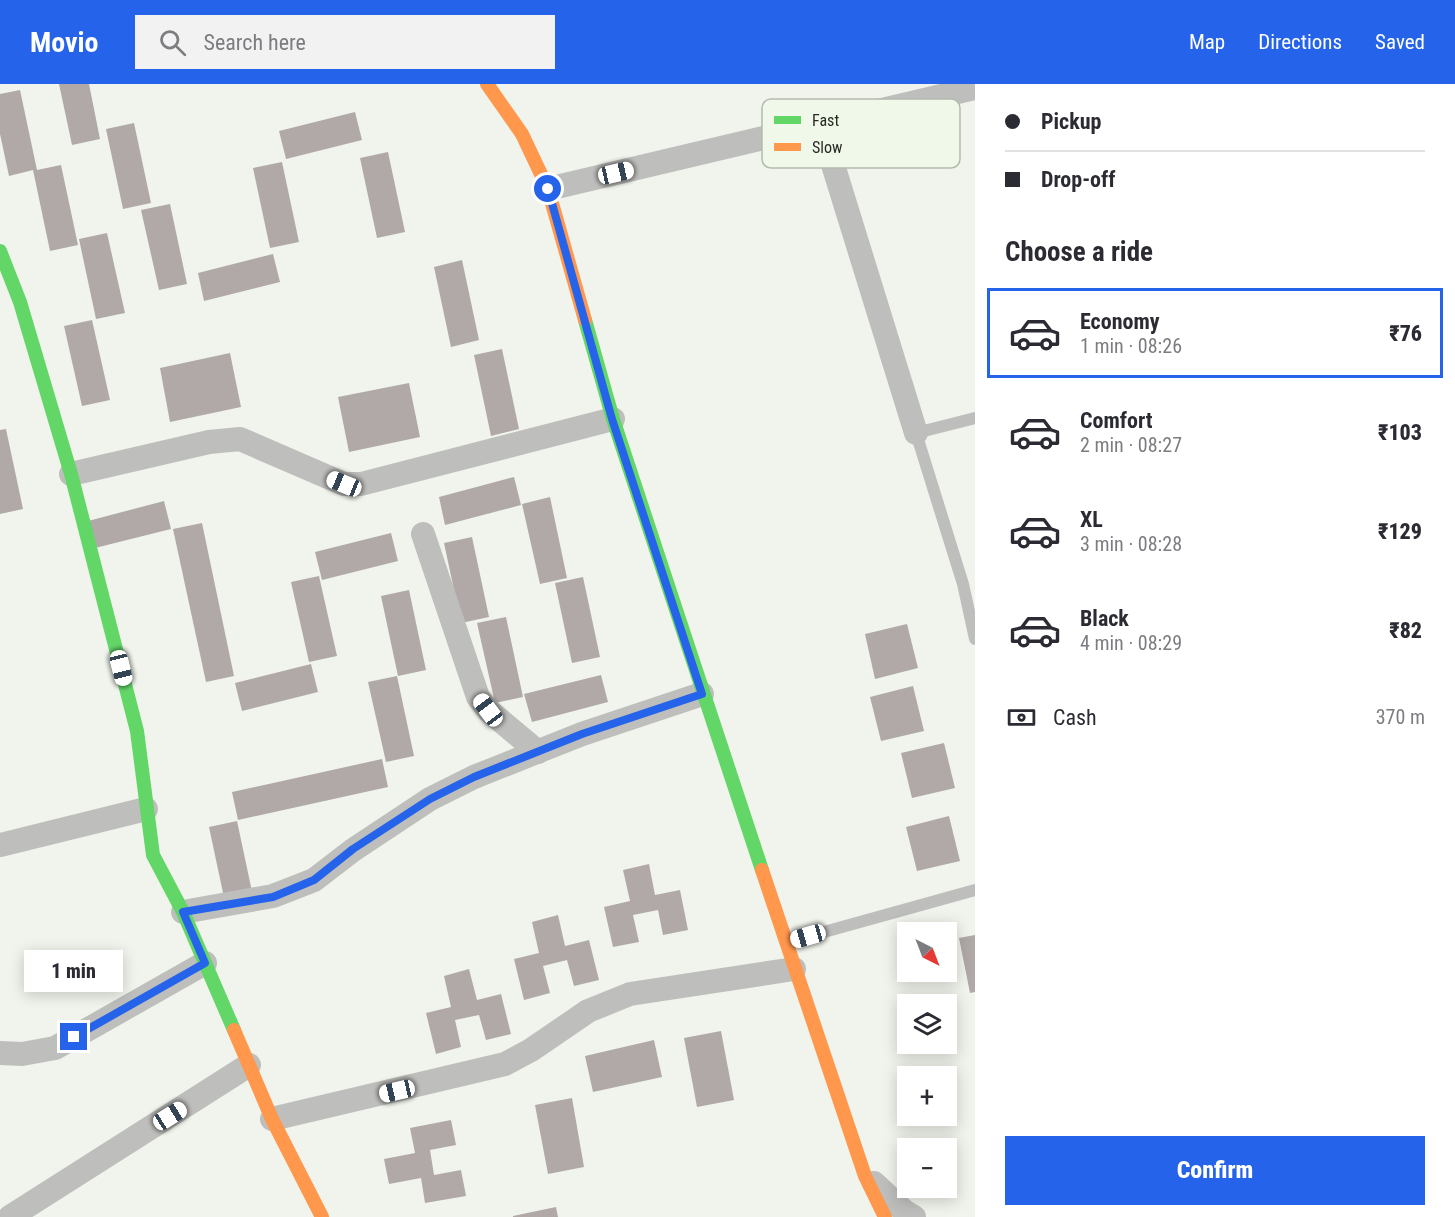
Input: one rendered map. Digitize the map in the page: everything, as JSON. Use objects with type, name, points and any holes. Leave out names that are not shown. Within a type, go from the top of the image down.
[{"type":"street","points":[[487,84],[522,134],[548,189],[612,419],[702,694],[865,1176],[885,1217]]},
{"type":"street","points":[[930,99],[975,88]]},
{"type":"street","points":[[548,189],[762,140]]},
{"type":"street","points":[[834,168],[916,433]]},
{"type":"street","points":[[0,251],[20,302],[71,474],[137,731],[153,855],[183,912],[272,1119],[322,1217]]},
{"type":"street","points":[[71,474],[209,442],[240,438],[344,484],[361,484],[612,419]]},
{"type":"street","points":[[423,534],[478,697],[488,710],[538,752]]},
{"type":"street","points":[[183,912],[273,897],[314,880],[353,849],[430,799],[474,777],[582,734],[702,694]]},
{"type":"street","points":[[0,845],[146,809]]},
{"type":"street","points":[[0,1053],[22,1054],[55,1048],[205,963]]},
{"type":"street","points":[[272,1119],[505,1064],[531,1050],[588,1011],[630,994],[794,969]]},
{"type":"street","points":[[10,1217],[249,1065]]},
{"type":"street","points":[[865,1176],[904,1211],[914,1217]]},
{"type":"lane","points":[[975,418],[916,433],[963,584],[975,639]]},
{"type":"lane","points":[[787,942],[975,890]]},
{"type":"building","points":[[59,84],[89,84],[100,139],[72,145]]},
{"type":"building","points":[[20,90],[37,170],[61,165],[78,245],[50,251],[33,170],[9,176],[0,134],[0,94]]},
{"type":"building","points":[[355,112],[362,140],[286,159],[279,131]]},
{"type":"building","points":[[134,123],[151,203],[123,209],[106,129]]},
{"type":"building","points":[[388,152],[405,232],[377,238],[360,158]]},
{"type":"building","points":[[282,162],[299,242],[270,248],[253,168]]},
{"type":"building","points":[[170,204],[187,284],[159,290],[141,210]]},
{"type":"building","points":[[107,233],[125,313],[96,319],[79,239]]},
{"type":"building","points":[[273,254],[280,282],[204,301],[198,273]]},
{"type":"building","points":[[462,260],[479,340],[451,347],[434,267]]},
{"type":"building","points":[[92,320],[110,400],[82,406],[64,326]]},
{"type":"building","points":[[502,349],[519,429],[491,436],[474,355]]},
{"type":"building","points":[[230,353],[241,407],[170,422],[160,368]]},
{"type":"building","points":[[409,383],[420,437],[349,452],[338,397]]},
{"type":"building","points":[[6,429],[23,509],[0,514],[0,430]]},
{"type":"building","points":[[514,477],[521,505],[445,525],[439,497]]},
{"type":"building","points":[[550,497],[567,578],[540,584],[522,504]]},
{"type":"building","points":[[164,501],[171,529],[95,548],[88,521]]},
{"type":"building","points":[[202,523],[234,676],[206,682],[173,529]]},
{"type":"building","points":[[391,533],[398,561],[322,580],[315,552]]},
{"type":"building","points":[[472,537],[489,617],[461,623],[444,543]]},
{"type":"building","points":[[319,576],[337,656],[309,662],[291,582]]},
{"type":"building","points":[[583,577],[600,657],[572,663],[555,583]]},
{"type":"building","points":[[409,590],[426,670],[398,676],[381,596]]},
{"type":"building","points":[[506,617],[523,697],[495,703],[477,623]]},
{"type":"building","points":[[907,624],[918,668],[875,679],[865,634]]},
{"type":"building","points":[[311,664],[318,692],[242,711],[235,683]]},
{"type":"building","points":[[601,675],[608,702],[532,722],[524,694]]},
{"type":"building","points":[[397,676],[414,756],[386,762],[368,682]]},
{"type":"building","points":[[913,686],[924,731],[881,741],[870,697]]},
{"type":"building","points":[[944,743],[955,788],[912,798],[901,753]]},
{"type":"building","points":[[382,759],[388,787],[238,820],[232,792]]},
{"type":"building","points":[[949,816],[960,861],[917,871],[906,827]]},
{"type":"building","points":[[237,821],[254,901],[226,907],[209,827]]},
{"type":"building","points":[[649,864],[655,895],[680,890],[688,930],[663,935],[658,910],[633,915],[639,942],[613,947],[604,907],[630,901],[623,870]]},
{"type":"building","points":[[558,915],[565,946],[589,940],[599,980],[574,986],[567,960],[543,966],[550,993],[524,1000],[514,959],[539,953],[532,922]]},
{"type":"building","points":[[975,935],[975,992],[970,993],[959,938]]},
{"type":"building","points":[[469,969],[477,1000],[501,994],[511,1034],[486,1040],[479,1015],[455,1020],[461,1047],[436,1054],[426,1013],[451,1007],[444,976]]},
{"type":"building","points":[[721,1031],[734,1100],[697,1107],[684,1038]]},
{"type":"building","points":[[654,1040],[662,1077],[593,1092],[585,1056]]},
{"type":"building","points":[[572,1098],[584,1167],[548,1174],[535,1105]]},
{"type":"building","points":[[451,1120],[456,1145],[430,1150],[434,1175],[461,1170],[466,1196],[425,1203],[421,1178],[389,1184],[384,1159],[415,1153],[410,1128]]},
{"type":"building","points":[[556,1207],[558,1217],[513,1217],[513,1216]]},
{"type":"traffic: fast","points":[[0,251],[20,302],[71,474],[137,731],[153,855],[183,912],[234,1030]]},
{"type":"traffic: fast","points":[[585,320],[613,419],[762,870]]},
{"type":"traffic: slow","points":[[487,84],[522,134],[548,189],[585,320]]},
{"type":"traffic: slow","points":[[762,870],[865,1176],[885,1217]]},
{"type":"traffic: slow","points":[[234,1030],[272,1119],[322,1217]]},
{"type":"route","points":[[74,1037],[205,963],[183,912],[273,897],[314,880],[353,849],[430,799],[474,777],[582,734],[702,694],[612,419],[548,189]]}]
